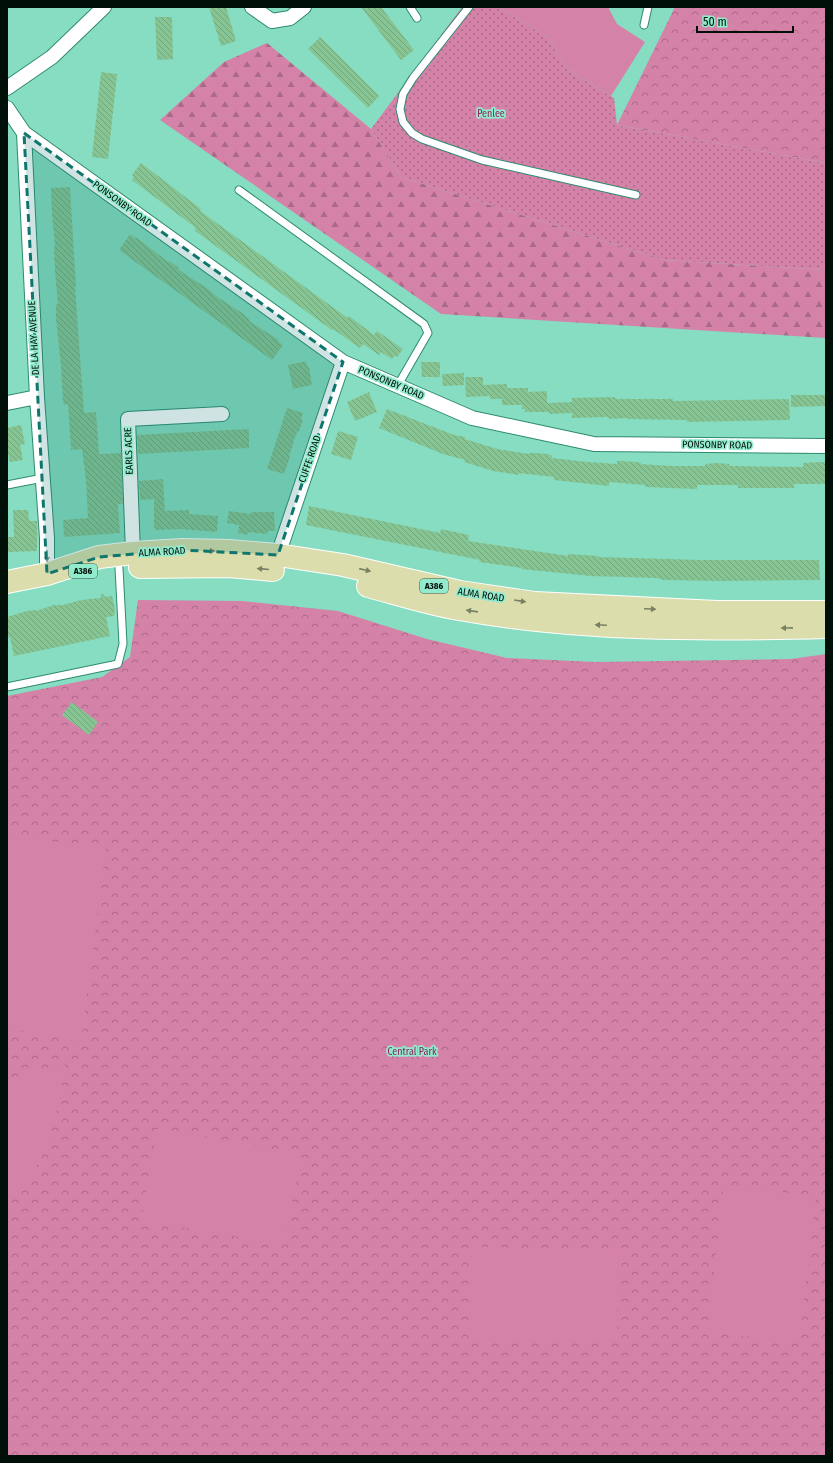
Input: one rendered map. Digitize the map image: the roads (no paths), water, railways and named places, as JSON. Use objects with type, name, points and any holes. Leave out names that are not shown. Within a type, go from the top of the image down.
[{"type":"main road","name":"ALMA ROAD","points":[[126,560],[184,550],[229,551],[278,555],[343,565],[460,592],[535,603],[717,612],[826,612]]},
{"type":"main road","name":"ALMA ROAD","points":[[7,582],[47,574],[99,557],[274,570],[342,579],[458,609],[534,620],[602,625],[720,630],[826,627]]},
{"type":"street","points":[[7,88],[52,57],[104,7]]},
{"type":"street","points":[[252,7],[272,21],[290,18],[304,7]]},
{"type":"street","points":[[7,108],[24,133]]},
{"type":"street","name":"PONSONBY ROAD","points":[[24,133],[342,362],[472,418],[594,444],[826,446]]},
{"type":"street","name":"DE LA HAY AVENUE","points":[[24,133],[37,397],[47,538],[47,574]]},
{"type":"street","name":"CUFFE ROAD","points":[[278,555],[342,362]]},
{"type":"street","points":[[7,404],[37,397]]},
{"type":"street","name":"EARLS ACRE","points":[[126,560],[128,419],[222,414]]},
{"type":"lane","points":[[410,7],[417,18]]},
{"type":"lane","points":[[469,7],[413,78],[403,94],[400,109],[403,122],[412,133],[422,139],[482,160],[636,194]]},
{"type":"lane","points":[[644,25],[648,7]]},
{"type":"lane","points":[[239,190],[424,324],[428,333],[398,385]]},
{"type":"lane","points":[[7,485],[43,478]]},
{"type":"lane","points":[[7,687],[118,664],[123,644],[126,560]]},
{"type":"park label","name":"Penlee","points":[[491,114]]},
{"type":"park label","name":"Central Park","points":[[412,1052]]}]
